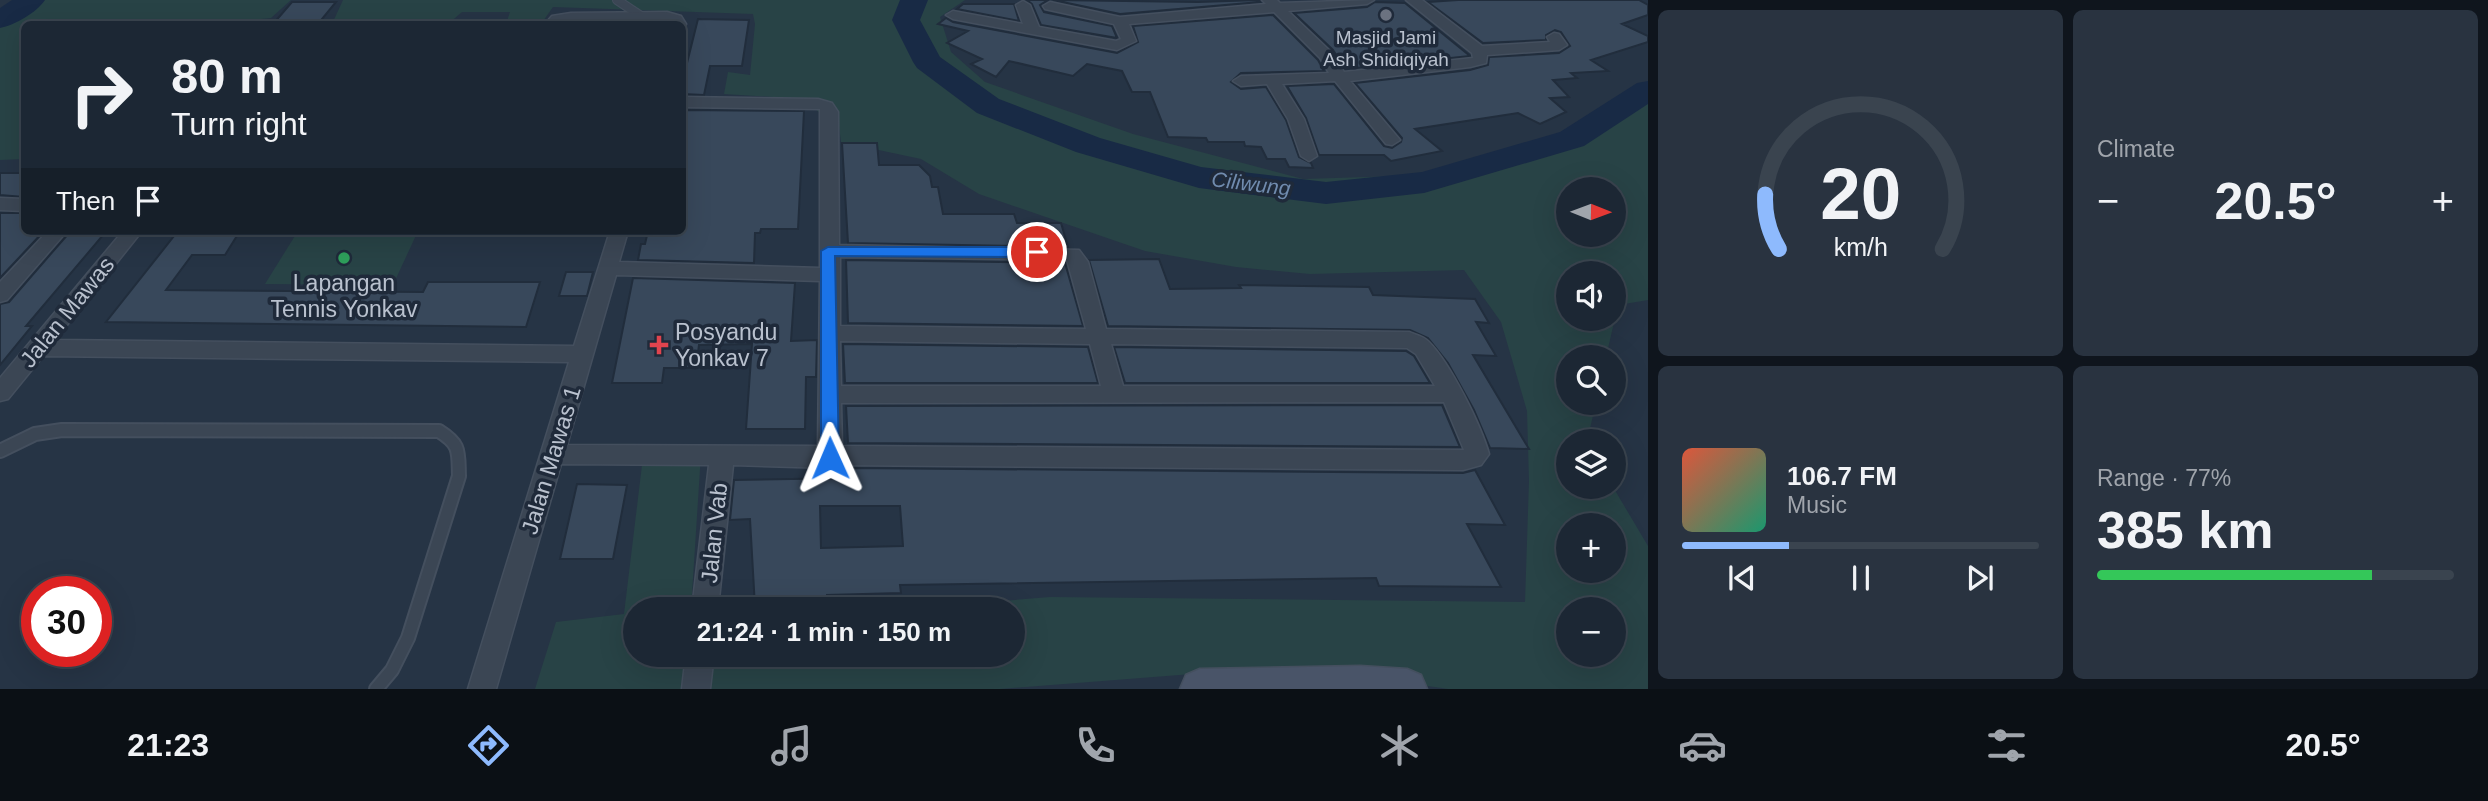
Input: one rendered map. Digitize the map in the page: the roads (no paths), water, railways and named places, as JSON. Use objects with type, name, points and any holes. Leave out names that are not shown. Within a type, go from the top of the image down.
[{"type":"main road","points":[[1200,689],[1407,689]]},
{"type":"street","points":[[1050,6],[1120,21],[1272,3],[1367,0]]},
{"type":"street","points":[[1241,81],[1339,76],[1481,60],[1479,51],[1413,0]]},
{"type":"street","points":[[1272,3],[1326,55],[1339,76],[1392,140]]},
{"type":"street","points":[[1023,5],[1033,31]]},
{"type":"street","points":[[953,15],[1121,46],[1129,41],[1120,21]]},
{"type":"street","points":[[555,21],[571,17],[642,16],[673,20]]},
{"type":"street","points":[[1479,51],[1559,46],[1554,37]]},
{"type":"street","points":[[1272,80],[1296,119],[1309,156]]},
{"type":"street","points":[[686,102],[812,104],[828,109],[830,458]]},
{"type":"street","points":[[0,204],[21,205]]},
{"type":"street","points":[[0,295],[54,235]]},
{"type":"street","name":"Jalan Mawas","points":[[0,393],[130,235]]},
{"type":"street","name":"Jalan Mawas 1","points":[[482,689],[618,235]]},
{"type":"street","points":[[828,251],[1068,253],[1078,262],[1114,395]]},
{"type":"street","points":[[608,268],[828,275]]},
{"type":"street","points":[[552,454],[830,458],[1476,457],[1477,449],[1450,394],[1424,351],[1409,340],[829,333]]},
{"type":"street","points":[[37,348],[583,354]]},
{"type":"street","points":[[830,396],[1450,394]]},
{"type":"street","name":"Jalan Vab","points":[[706,597],[722,457]]},
{"type":"street","points":[[696,689],[699,667]]},
{"type":"lane","points":[[617,0],[642,16]]},
{"type":"lane","points":[[0,451],[35,434],[62,430],[428,429],[447,435],[458,450],[460,465],[453,498],[408,638],[391,670],[376,689]]},
{"type":"waterway","name":"Ciliwung","points":[[0,20],[31,0]]},
{"type":"waterway","name":"Ciliwung","points":[[914,0],[906,20],[928,62],[988,106],[1088,145],[1199,177],[1326,193],[1424,182],[1572,139],[1648,90]]},
{"type":"place","name":"Masjid Jami Ash Shidiqiyah","points":[[1386,15]]},
{"type":"place","name":"Lapangan Tennis Yonkav","points":[[344,258]]},
{"type":"place","name":"Posyandu Yonkav 7","points":[[659,345]]}]
